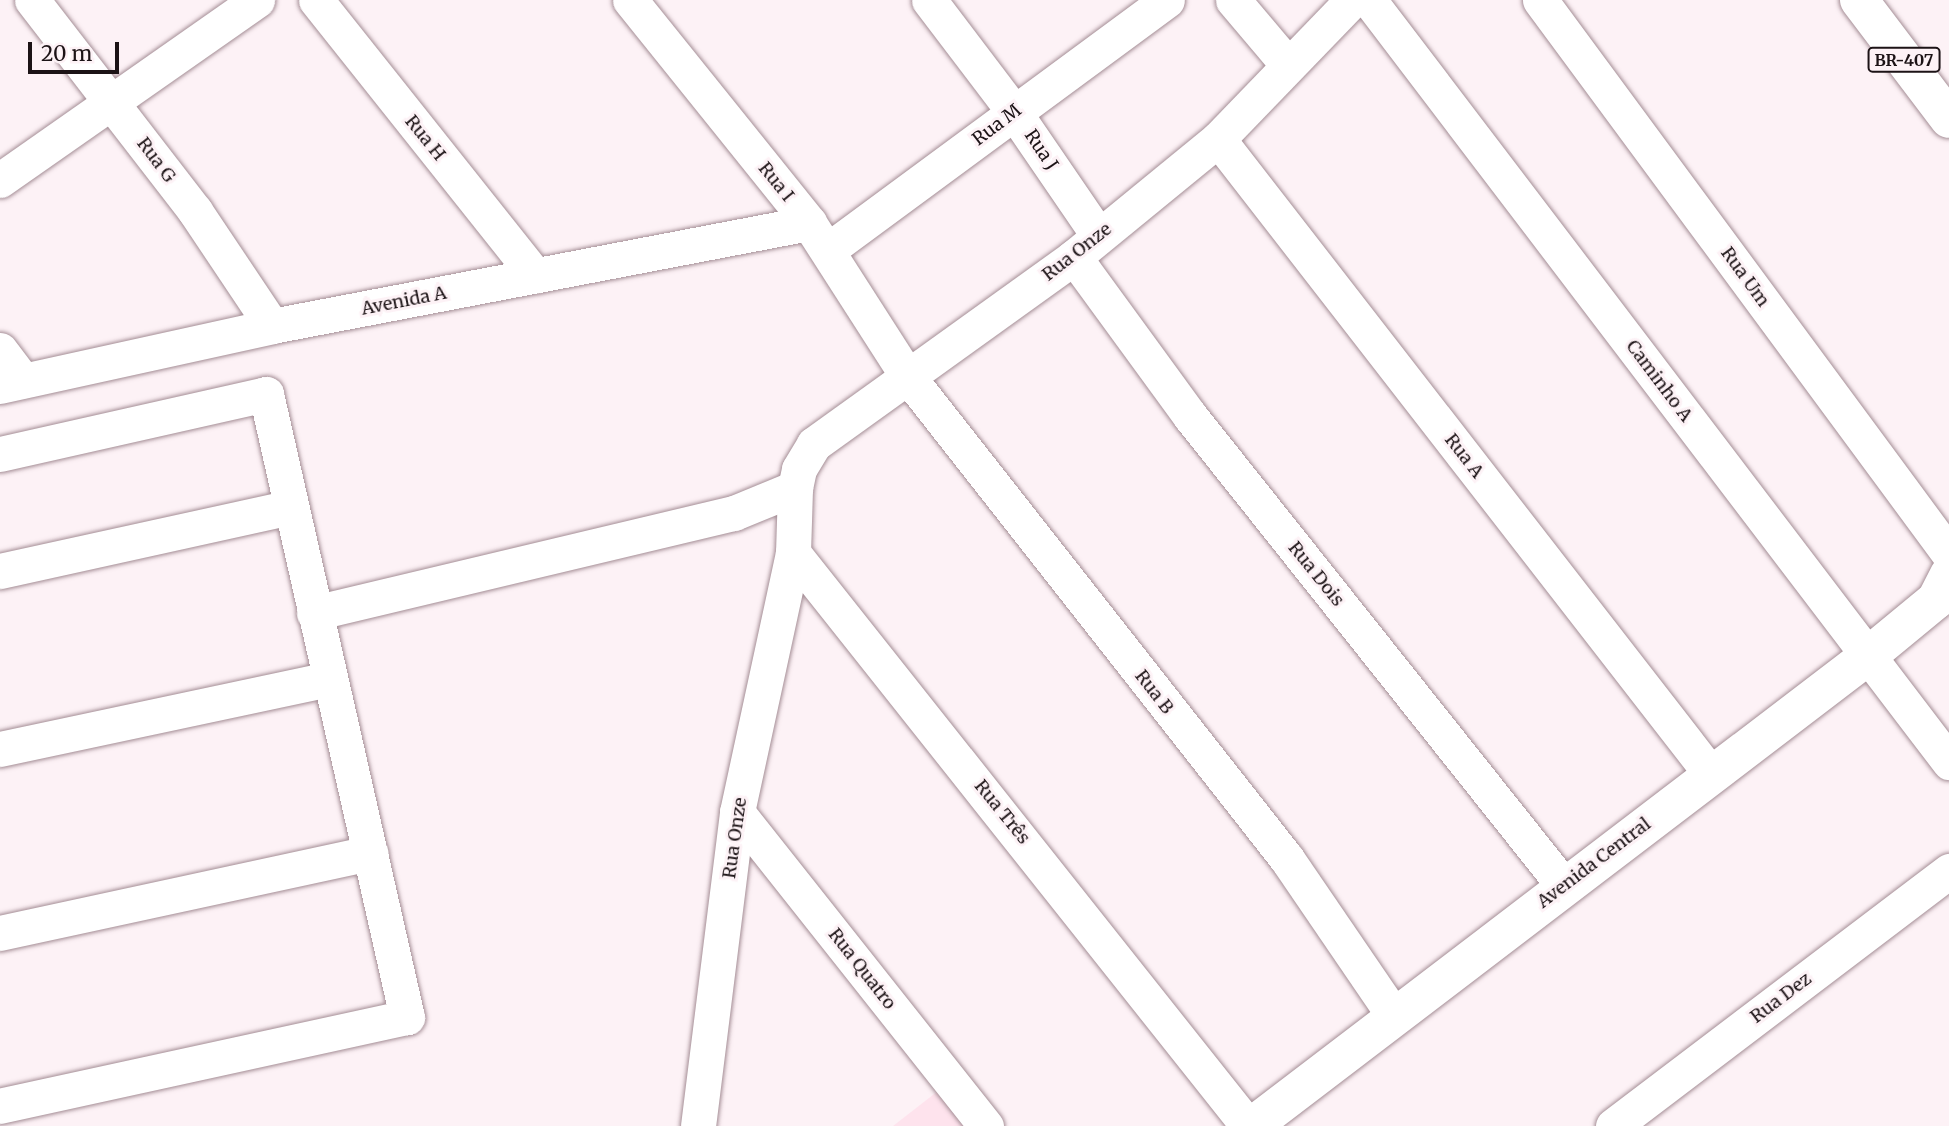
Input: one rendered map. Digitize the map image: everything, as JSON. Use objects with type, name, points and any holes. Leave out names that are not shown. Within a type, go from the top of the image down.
[{"type":"street","name":"Rua G","points":[[32,0],[195,211],[272,326]]},
{"type":"street","points":[[0,180],[257,0]]},
{"type":"street","name":"Rua H","points":[[316,0],[536,275]]},
{"type":"street","name":"Rua I","points":[[630,0],[819,237],[906,374]]},
{"type":"street","name":"Rua J","points":[[929,0],[1014,112],[1087,247]]},
{"type":"street","name":"Rua M","points":[[819,237],[1014,112],[1167,0]]},
{"type":"street","points":[[1233,0],[1289,65]]},
{"type":"street","name":"Rua Onze","points":[[795,488],[799,468],[814,444],[906,374],[1087,247],[1217,139],[1352,0]]},
{"type":"street","name":"Caminho A","points":[[1369,0],[1949,762]]},
{"type":"street","name":"Rua Um","points":[[1540,0],[1949,554]]},
{"type":"street","name":"BR-407","points":[[1859,0],[1949,119]]},
{"type":"street","name":"Rua A","points":[[1217,139],[1711,774]]},
{"type":"street","name":"Avenida A","points":[[11,383],[272,326],[536,275],[819,237]]},
{"type":"street","name":"Rua Dois","points":[[1087,247],[1190,416],[1564,886]]},
{"type":"street","points":[[0,350],[11,383]]},
{"type":"street","name":"Rua B","points":[[906,374],[1287,859],[1394,1016]]},
{"type":"street","points":[[0,454],[266,394],[328,679],[407,1017],[0,1106]]},
{"type":"street","points":[[314,614],[734,513],[795,488],[793,553]]},
{"type":"street","points":[[0,570],[291,507]]},
{"type":"street","name":"Rua Onze","points":[[698,1126],[737,812],[793,553]]},
{"type":"street","name":"Rua Três","points":[[793,553],[1250,1126]]},
{"type":"street","name":"Avenida Central","points":[[1250,1126],[1868,656],[1945,590]]},
{"type":"street","points":[[0,749],[328,679]]},
{"type":"street","name":"Rua Quatro","points":[[737,812],[986,1126]]},
{"type":"street","points":[[0,933],[370,853]]},
{"type":"street","name":"Rua Dez","points":[[1613,1126],[1949,871]]},
{"type":"shaded area","points":[[938,1091],[966,1126],[893,1126]]}]
